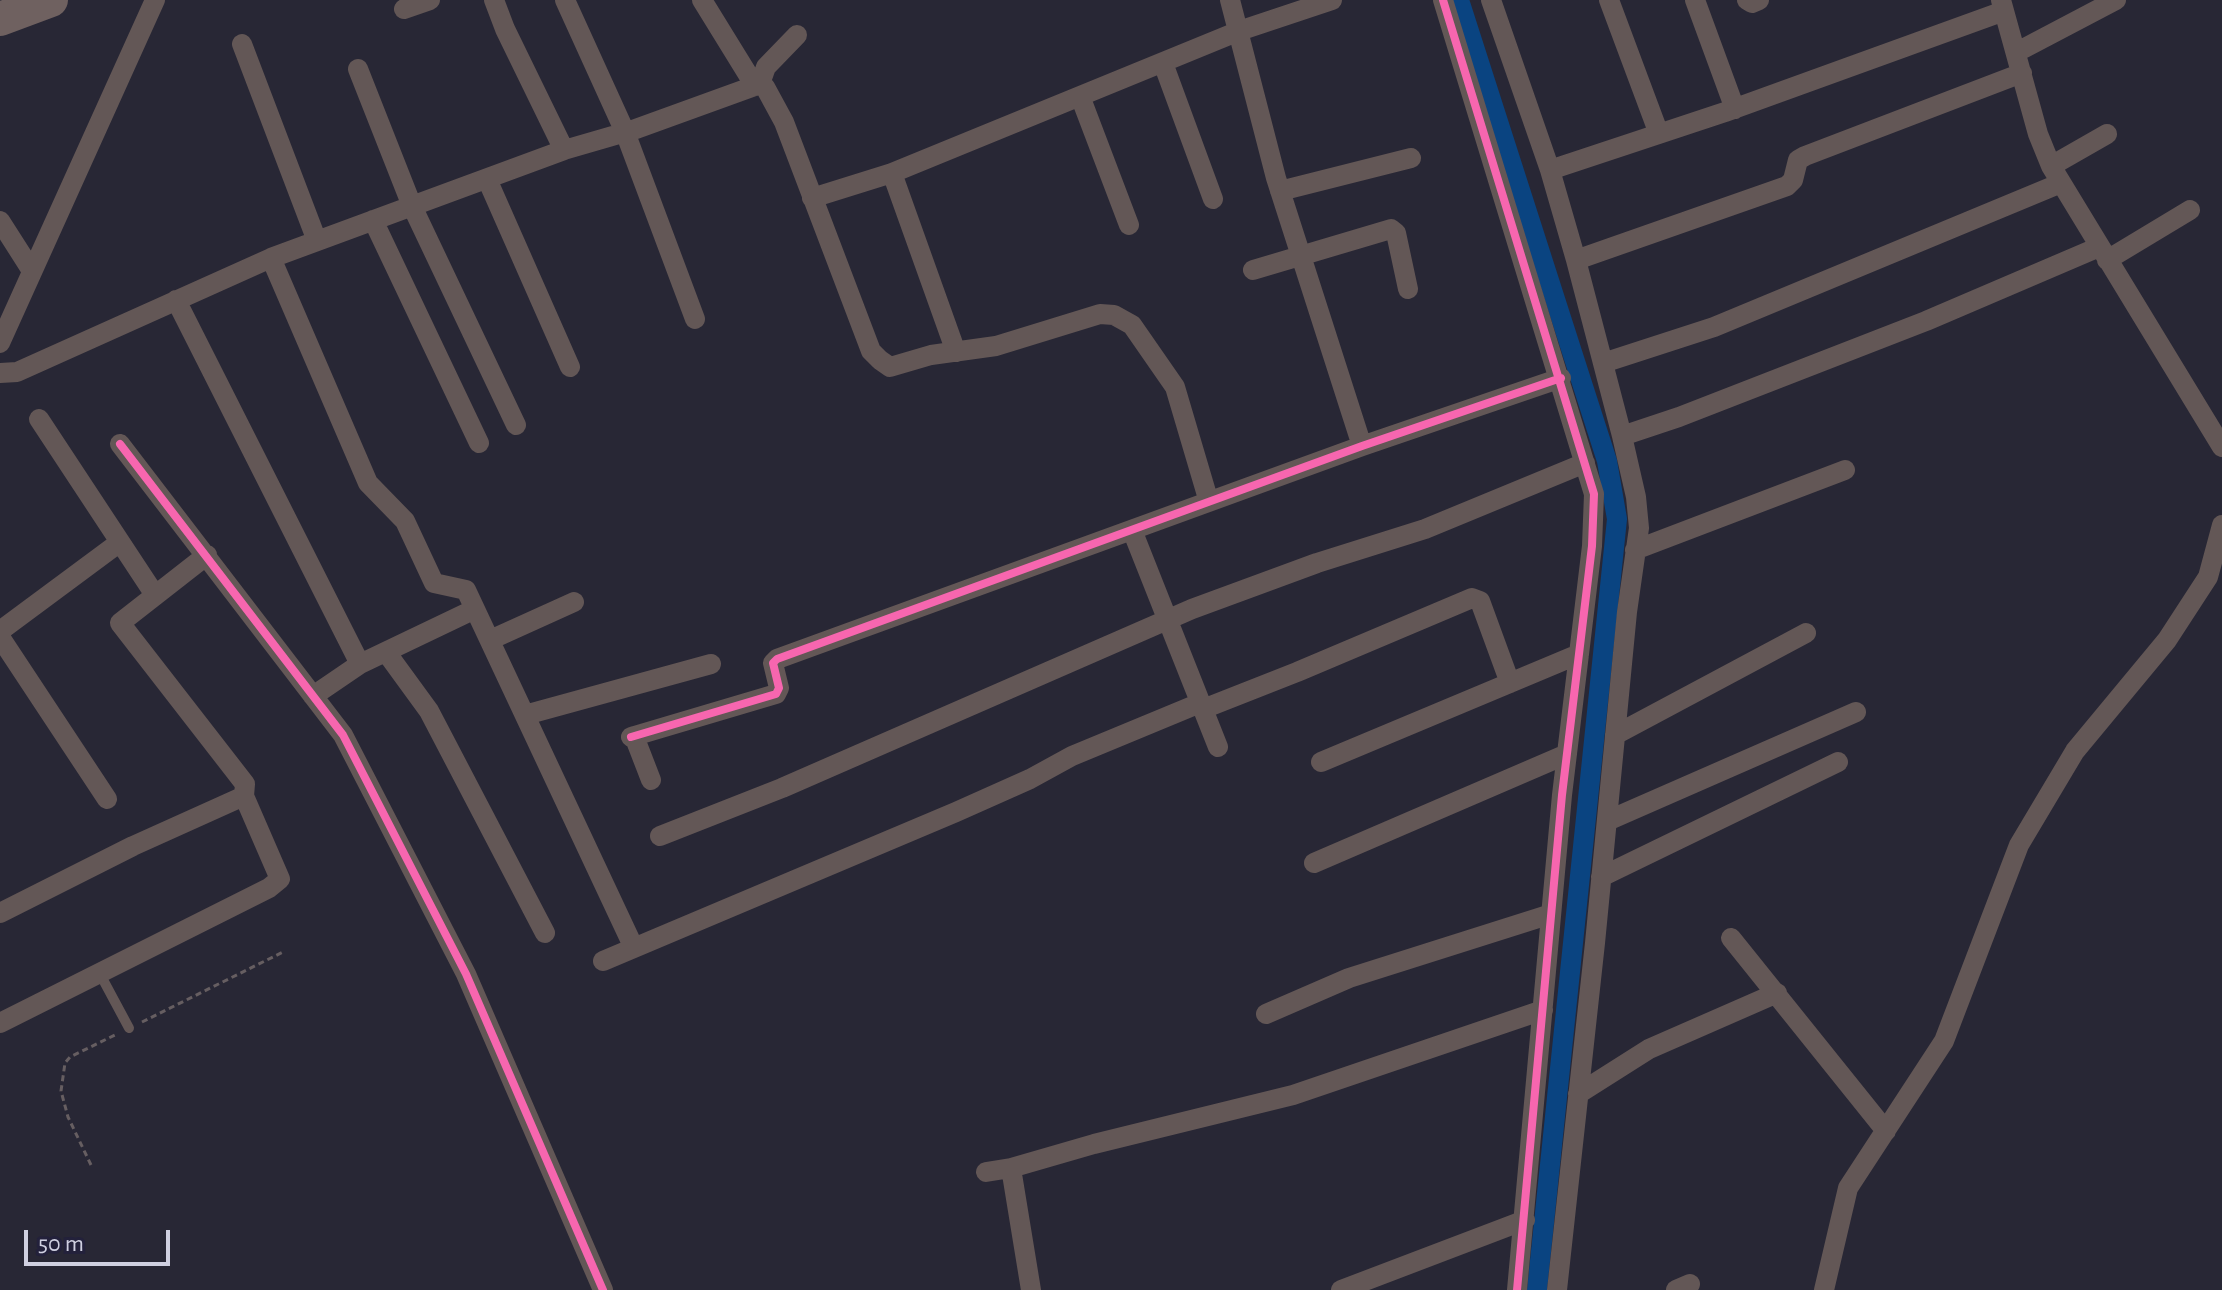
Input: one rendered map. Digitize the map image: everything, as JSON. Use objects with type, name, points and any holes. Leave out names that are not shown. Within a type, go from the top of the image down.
[{"type":"main road","points":[[0,19],[51,0]]},
{"type":"street","points":[[0,343],[155,0]]},
{"type":"street","points":[[404,9],[430,0]]},
{"type":"street","points":[[494,0],[564,150]]},
{"type":"street","points":[[565,0],[625,132],[695,319]]},
{"type":"street","points":[[702,0],[758,85]]},
{"type":"street","points":[[1230,0],[1280,191],[1362,446]]},
{"type":"street","points":[[812,198],[892,173],[1239,31],[1332,0]]},
{"type":"street","points":[[1443,0],[1594,494],[1593,533],[1567,754],[1517,1290]]},
{"type":"street","points":[[1491,0],[1550,170],[1576,260],[1622,436],[1636,497],[1639,528],[1557,1290]]},
{"type":"street","points":[[1609,0],[1659,134]]},
{"type":"street","points":[[1695,0],[1735,109]]},
{"type":"street","points":[[1747,0],[1752,3],[1759,0]]},
{"type":"street","points":[[2017,52],[2116,0]]},
{"type":"street","points":[[1550,170],[1735,109],[2003,5],[2038,134],[2056,174],[2103,253],[2214,421],[2222,447]]},
{"type":"street","points":[[758,85],[766,67],[797,35]]},
{"type":"street","points":[[242,44],[317,241]]},
{"type":"street","points":[[1163,63],[1213,199]]},
{"type":"street","points":[[358,69],[412,206],[516,425]]},
{"type":"street","points":[[1576,260],[1787,186],[1793,180],[1798,160],[1805,156],[2022,73]]},
{"type":"street","points":[[0,373],[17,372],[271,258],[564,150],[758,85],[765,87],[784,122],[871,351],[890,367],[931,355],[1010,342],[1100,314],[1114,315],[1132,325],[1175,387],[1209,502]]},
{"type":"street","points":[[1080,96],[1129,225]]},
{"type":"street","points":[[1603,363],[1714,327],[2056,174],[2107,134]]},
{"type":"street","points":[[1280,191],[1411,158]]},
{"type":"street","points":[[892,173],[956,352]]},
{"type":"street","points":[[487,179],[570,367]]},
{"type":"street","points":[[1622,436],[1679,417],[2103,253],[2190,210]]},
{"type":"street","points":[[373,220],[479,443]]},
{"type":"street","points":[[0,221],[32,271]]},
{"type":"street","points":[[1253,270],[1391,229],[1396,233],[1408,289]]},
{"type":"street","points":[[271,258],[368,483],[405,521],[434,583],[466,590],[634,948]]},
{"type":"street","points":[[176,300],[360,664]]},
{"type":"street","points":[[651,780],[632,736],[776,694],[779,688],[773,663],[777,659],[1362,446],[1561,378]]},
{"type":"street","points":[[39,419],[155,595]]},
{"type":"street","points":[[120,444],[343,735],[466,974],[603,1290]]},
{"type":"street","points":[[660,836],[795,782],[1167,620],[1317,563],[1425,529],[1585,463]]},
{"type":"street","points":[[1635,550],[1845,470]]},
{"type":"street","points":[[1824,1290],[1848,1188],[1944,1041],[2019,845],[2075,751],[2167,640],[2208,577],[2217,562],[2222,525]]},
{"type":"street","points":[[1132,530],[1218,747]]},
{"type":"street","points":[[107,799],[0,634],[120,542]]},
{"type":"street","points":[[0,1023],[269,888],[280,879],[244,796],[245,784],[120,623],[207,555]]},
{"type":"street","points":[[603,961],[956,812],[1030,779],[1072,756],[1297,672],[1472,598],[1480,601],[1510,683]]},
{"type":"street","points":[[490,640],[574,602]]},
{"type":"street","points":[[313,696],[360,664],[475,609]]},
{"type":"street","points":[[1615,735],[1806,633]]},
{"type":"street","points":[[386,652],[429,711],[545,933]]},
{"type":"street","points":[[1321,762],[1579,654]]},
{"type":"street","points":[[525,715],[711,664]]},
{"type":"street","points":[[1607,821],[1856,712]]},
{"type":"street","points":[[1314,863],[1567,754]]},
{"type":"street","points":[[1601,877],[1838,762]]},
{"type":"street","points":[[0,913],[133,846],[244,796]]},
{"type":"street","points":[[1266,1014],[1349,978],[1551,914]]},
{"type":"street","points":[[1731,938],[1886,1131]]},
{"type":"street","points":[[1578,1094],[1649,1049],[1777,993]]},
{"type":"street","points":[[986,1172],[1293,1095],[1543,1010]]},
{"type":"street","points":[[1011,1168],[1031,1290]]},
{"type":"street","points":[[1341,1290],[1525,1220]]},
{"type":"lane","points":[[100,974],[129,1028]]},
{"type":"path","points":[[91,1165],[68,1117],[61,1091],[65,1063],[70,1057],[285,951]]},
{"type":"waterway","points":[[1459,0],[1607,461],[1617,519],[1537,1290]]},
{"type":"cycle path","points":[[1443,0],[1594,494],[1592,546],[1562,795],[1517,1290]]},
{"type":"cycle path","points":[[631,737],[776,694],[779,688],[773,663],[777,659],[1362,446],[1561,378]]},
{"type":"cycle path","points":[[120,444],[343,735],[466,974],[603,1290]]}]
